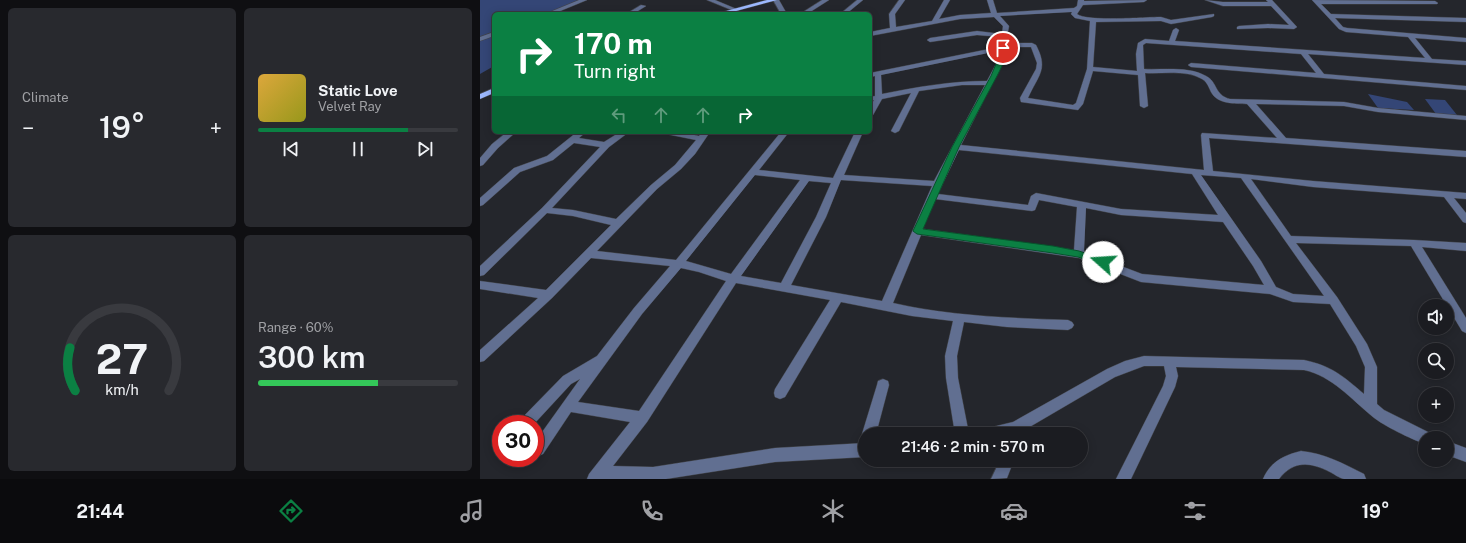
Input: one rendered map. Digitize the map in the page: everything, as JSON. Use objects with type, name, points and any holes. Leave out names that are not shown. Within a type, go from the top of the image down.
[{"type":"main road","points":[[727,12],[773,0]]},
{"type":"main road","points":[[480,97],[492,91]]},
{"type":"street","points":[[553,12],[584,0]]},
{"type":"street","points":[[710,0],[736,10]]},
{"type":"street","points":[[773,0],[780,4],[783,12]]},
{"type":"street","points":[[806,12],[826,0]]},
{"type":"street","points":[[845,12],[860,0]]},
{"type":"street","points":[[893,30],[892,14],[902,0]]},
{"type":"street","points":[[934,22],[947,0]]},
{"type":"street","points":[[886,306],[937,184],[955,147],[1000,64],[1006,26],[995,14],[990,0]]},
{"type":"street","points":[[1144,0],[1101,3],[1081,1],[1080,6],[1074,14],[1077,17],[1094,20],[1161,19],[1171,22],[1212,15]]},
{"type":"street","points":[[1208,0],[1223,4],[1271,2],[1294,27],[1268,26],[1239,28]]},
{"type":"street","points":[[1316,1],[1435,3]]},
{"type":"street","points":[[1316,1],[1341,28],[1346,30],[1466,40]]},
{"type":"street","points":[[632,12],[643,6]]},
{"type":"street","points":[[872,34],[966,16],[1076,10]]},
{"type":"street","points":[[1331,16],[1466,20]]},
{"type":"street","points":[[872,75],[1003,46],[1032,45],[1040,58],[1039,69],[1024,98],[1026,101],[1075,108],[1079,104],[1090,69],[1094,20]]},
{"type":"street","points":[[1172,42],[1176,30]]},
{"type":"street","points":[[930,40],[978,33],[1005,36]]},
{"type":"street","points":[[480,39],[492,35]]},
{"type":"street","points":[[1410,36],[1430,60]]},
{"type":"street","points":[[1144,106],[1142,72],[1139,54],[1142,42],[1145,41],[1466,63]]},
{"type":"street","points":[[1302,51],[1322,76]]},
{"type":"street","points":[[1191,65],[1466,88]]},
{"type":"street","points":[[1090,69],[1199,75],[1208,80],[1216,96],[1222,100],[1344,104],[1378,110],[1466,118]]},
{"type":"street","points":[[872,109],[878,98],[878,74]]},
{"type":"street","points":[[872,99],[947,84],[990,82]]},
{"type":"street","points":[[895,131],[916,90]]},
{"type":"street","points":[[1250,102],[1284,141]]},
{"type":"street","points":[[480,163],[495,146],[510,134]]},
{"type":"street","points":[[480,203],[517,170],[550,158],[580,134]]},
{"type":"street","points":[[480,272],[545,210],[606,145],[621,134]]},
{"type":"street","points":[[686,134],[704,136]]},
{"type":"street","points":[[544,441],[584,383],[638,311],[754,172],[783,134]]},
{"type":"street","points":[[784,288],[821,217],[858,134]]},
{"type":"street","points":[[1209,173],[1205,135],[1466,154]]},
{"type":"street","points":[[480,357],[548,295],[589,254],[618,222],[654,187],[678,167],[704,136]]},
{"type":"street","points":[[573,140],[606,145]]},
{"type":"street","points":[[955,147],[1313,184],[1466,196]]},
{"type":"street","points":[[754,172],[806,178],[937,184]]},
{"type":"street","points":[[1195,172],[1226,219],[1254,257],[1266,276],[1272,290],[1278,295],[1287,298],[1333,300]]},
{"type":"street","points":[[1244,176],[1354,331],[1371,367],[1370,405]]},
{"type":"street","points":[[596,476],[642,418],[733,279],[806,178]]},
{"type":"street","points":[[1446,194],[1466,220]]},
{"type":"street","points":[[933,196],[1032,208],[1036,196],[1121,212],[1226,219]]},
{"type":"street","points":[[1079,254],[1082,205]]},
{"type":"street","points":[[545,210],[573,213],[618,222]]},
{"type":"street","points":[[917,231],[1079,254],[1095,259],[1127,274],[1141,278],[1272,290]]},
{"type":"street","points":[[1288,239],[1414,243],[1466,247]]},
{"type":"street","points":[[1414,243],[1466,328]]},
{"type":"street","points":[[589,254],[678,264],[717,272],[733,279],[838,297],[912,312],[959,318],[1068,324]]},
{"type":"street","points":[[480,285],[548,295]]},
{"type":"street","points":[[780,393],[838,297]]},
{"type":"street","points":[[959,318],[951,356],[952,378],[961,427]]},
{"type":"street","points":[[534,415],[567,380],[603,358]]},
{"type":"street","points":[[1022,427],[1111,373],[1129,365],[1144,361],[1296,365],[1318,368],[1332,375],[1379,414],[1418,435]]},
{"type":"street","points":[[1124,479],[1169,387],[1172,376],[1169,362]]},
{"type":"street","points":[[871,427],[883,385]]},
{"type":"street","points":[[569,406],[642,418]]},
{"type":"street","points":[[596,476],[653,474],[775,455],[858,450]]},
{"type":"street","points":[[1454,451],[1466,455]]},
{"type":"street","points":[[1270,479],[1275,471],[1285,462],[1307,456],[1315,458],[1359,479]]},
{"type":"street","points":[[998,479],[1004,467]]},
{"type":"shaded area","points":[[480,0],[582,0],[551,12],[492,12],[492,67],[480,74]]},
{"type":"shaded area","points":[[1368,94],[1407,102],[1414,110],[1378,108]]},
{"type":"shaded area","points":[[1425,99],[1445,100],[1457,115],[1436,114]]},
{"type":"route","points":[[1003,48],[1000,64],[955,147],[917,231],[1053,249],[1079,254],[1103,262]]}]
